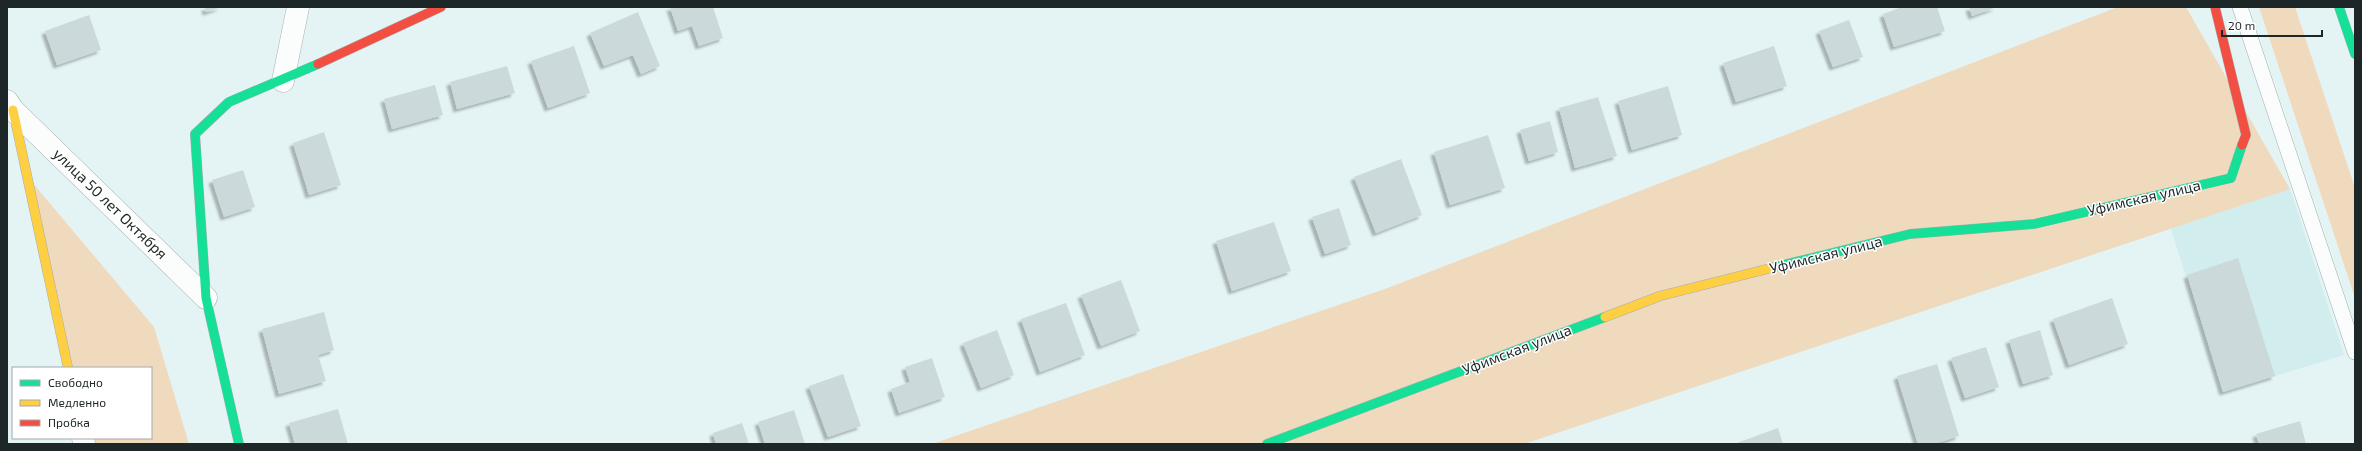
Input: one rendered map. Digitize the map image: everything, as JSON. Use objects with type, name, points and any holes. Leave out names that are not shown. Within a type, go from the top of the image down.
[{"type":"street","points":[[283,81],[298,7]]},
{"type":"street","points":[[239,444],[206,298],[195,134],[229,102],[283,81],[441,7]]},
{"type":"street","name":"Уфимская улица","points":[[1267,444],[1660,296],[1910,234],[2034,224],[2231,178],[2246,135],[2215,7]]},
{"type":"street","points":[[2346,16],[2355,54]]},
{"type":"street","name":"улица 50 лет Октября","points":[[10,105],[206,298]]},
{"type":"street","name":"улица 50 лет Октября","points":[[10,105],[68,367]]},
{"type":"lane","points":[[2240,7],[2355,352]]},
{"type":"shaded area","points":[[2118,7],[2186,7],[2290,189],[1524,444],[932,444],[1385,289]]},
{"type":"shaded area","points":[[2259,7],[2295,7],[2355,188],[2355,298]]},
{"type":"shaded area","points":[[20,168],[154,327],[189,444],[83,444],[82,439],[152,439],[152,367],[66,367]]},
{"type":"shaded area","points":[[2290,189],[2344,355],[2223,392],[2168,220]]},
{"type":"building","points":[[205,7],[222,7],[206,12]]},
{"type":"building","points":[[670,7],[713,7],[723,38],[699,46],[692,26],[678,31]]},
{"type":"building","points":[[1902,7],[1937,7],[1945,31],[1894,47],[1883,14]]},
{"type":"building","points":[[1969,7],[1997,7],[1972,16]]},
{"type":"building","points":[[638,12],[660,66],[641,74],[633,55],[604,66],[590,33]]},
{"type":"building","points":[[89,15],[101,50],[57,65],[45,31]]},
{"type":"building","points":[[1849,20],[1863,57],[1833,67],[1819,31]]},
{"type":"building","points":[[574,46],[590,93],[548,108],[531,61]]},
{"type":"building","points":[[1774,46],[1787,86],[1736,102],[1723,63]]},
{"type":"building","points":[[507,66],[515,93],[457,109],[450,82]]},
{"type":"building","points":[[435,85],[443,115],[392,129],[384,99]]},
{"type":"building","points":[[1668,86],[1682,135],[1632,150],[1618,101]]},
{"type":"building","points":[[1598,97],[1617,156],[1575,168],[1559,108]]},
{"type":"building","points":[[1550,121],[1558,152],[1529,161],[1520,130]]},
{"type":"building","points":[[324,132],[341,185],[309,195],[293,143]]},
{"type":"building","points":[[1488,135],[1505,188],[1450,205],[1434,152]]},
{"type":"building","points":[[1401,159],[1422,215],[1376,233],[1354,177]]},
{"type":"building","points":[[243,170],[255,207],[224,217],[212,180]]},
{"type":"building","points":[[1339,208],[1351,245],[1325,254],[1312,217]]},
{"type":"building","points":[[1274,222],[1291,271],[1232,291],[1216,241]]},
{"type":"building","points":[[2238,258],[2275,376],[2223,392],[2187,275]]},
{"type":"building","points":[[1121,280],[1140,331],[1101,346],[1081,295]]},
{"type":"building","points":[[2112,298],[2128,344],[2069,365],[2053,319]]},
{"type":"building","points":[[1066,303],[1085,355],[1040,372],[1021,319]]},
{"type":"building","points":[[324,312],[334,350],[318,355],[326,381],[279,394],[262,329]]},
{"type":"building","points":[[997,330],[1014,375],[981,388],[963,343]]},
{"type":"building","points":[[2040,330],[2053,375],[2023,384],[2009,340]]},
{"type":"building","points":[[1986,347],[1999,387],[1965,398],[1951,358]]},
{"type":"building","points":[[932,358],[945,397],[899,413],[891,389],[910,382],[905,367]]},
{"type":"building","points":[[1937,364],[1959,436],[1934,444],[1918,444],[1897,376]]},
{"type":"building","points":[[843,374],[861,426],[828,437],[809,386]]},
{"type":"building","points":[[338,409],[348,444],[295,444],[289,423]]},
{"type":"building","points":[[794,410],[805,444],[765,444],[758,422]]},
{"type":"building","points":[[2300,421],[2306,444],[2259,444],[2256,434]]},
{"type":"building","points":[[742,423],[749,444],[716,444],[713,433]]},
{"type":"building","points":[[1778,428],[1783,444],[1734,444]]},
{"type":"traffic: fast","points":[[2339,7],[2355,54]]},
{"type":"traffic: fast","points":[[239,444],[206,298],[195,134],[229,102],[318,64]]},
{"type":"traffic: fast","points":[[1775,267],[1910,234],[2034,224],[2231,178],[2242,145]]},
{"type":"traffic: fast","points":[[1267,444],[1605,317]]},
{"type":"traffic: slow","points":[[13,110],[68,367]]},
{"type":"traffic: slow","points":[[1605,317],[1660,296],[1775,267]]},
{"type":"traffic: jam","points":[[318,64],[441,7]]},
{"type":"traffic: jam","points":[[2215,7],[2246,135],[2242,145]]}]
